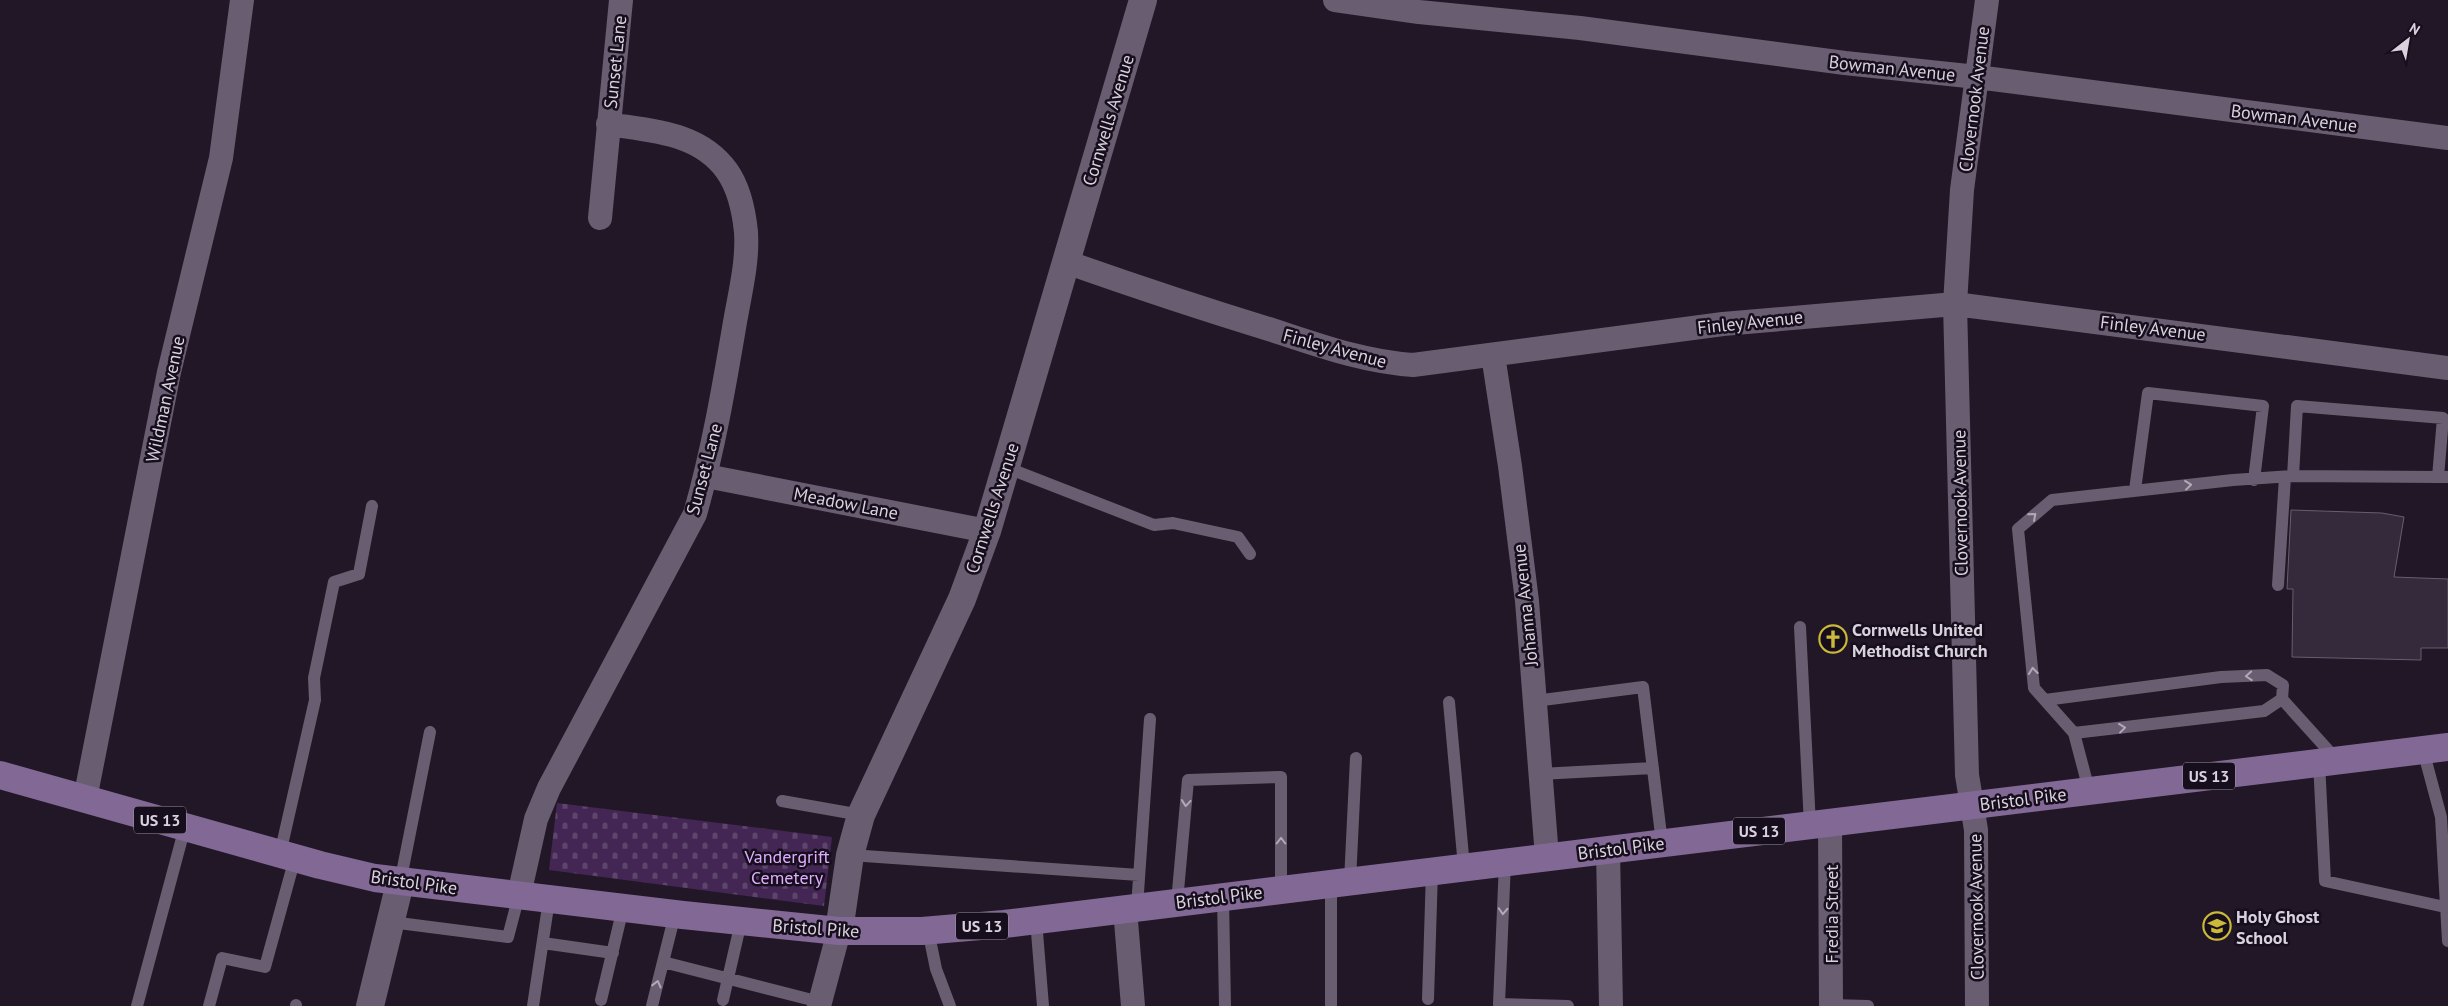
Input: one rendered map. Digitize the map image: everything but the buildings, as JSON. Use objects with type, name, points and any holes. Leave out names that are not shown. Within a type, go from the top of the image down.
[{"type":"main road","name":"Bristol Pike","points":[[0,775],[287,856],[347,872],[400,882],[519,894],[549,900],[741,922],[840,931],[928,930],[1036,920],[2435,748]]},
{"type":"street","name":"Wildman Avenue","points":[[84,799],[169,372],[219,167],[242,0]]},
{"type":"street","name":"Sunset Lane","points":[[600,218],[621,0]]},
{"type":"street","name":"Cornwells Avenue","points":[[820,1004],[840,931],[850,855],[861,815],[962,599],[987,531],[1144,0]]},
{"type":"street","name":"Bowman Avenue","points":[[1335,0],[1419,12],[1580,28],[1845,63],[1977,77],[2448,138]]},
{"type":"street","name":"Clovernook Avenue","points":[[1977,1006],[1976,830],[1966,775],[1955,304],[1962,190],[1987,0]]},
{"type":"street","name":"Sunset Lane","points":[[519,894],[542,802],[691,522],[706,476],[723,394],[744,265],[746,233],[742,207],[734,182],[727,171],[702,149],[677,135],[662,131],[608,124]]},
{"type":"street","name":"Finley Avenue","points":[[1066,262],[1184,303],[1344,353],[1387,363],[1413,365],[1732,323],[1955,304],[2448,368]]},
{"type":"street","name":"Johanna Avenue","points":[[1493,355],[1525,591],[1547,857]]},
{"type":"street","name":"Meadow Lane","points":[[706,476],[987,531]]},
{"type":"street","name":"Fredia Street","points":[[1820,824],[1832,1006]]},
{"type":"street","points":[[1608,850],[1611,1006]]},
{"type":"street","points":[[370,1006],[400,882]]},
{"type":"street","points":[[1131,908],[1133,1006]]},
{"type":"lane","points":[[2135,490],[2148,393],[2263,406],[2254,480]]},
{"type":"lane","points":[[2089,790],[2074,733],[2034,688],[2018,529],[2052,500],[2233,480],[2289,476],[2443,477],[2443,418],[2297,406],[2289,476],[2278,585]]},
{"type":"lane","points":[[1005,467],[1154,525],[1173,523],[1238,537],[1250,554]]},
{"type":"lane","points":[[209,1006],[222,958],[265,968],[315,700],[314,678],[334,582],[359,574],[372,506]]},
{"type":"lane","points":[[1800,627],[1820,824]]},
{"type":"lane","points":[[2045,700],[2221,677],[2267,674],[2283,685],[2282,699],[2328,761],[2325,881],[2446,907]]},
{"type":"lane","points":[[1535,701],[1643,687],[1662,843]]},
{"type":"lane","points":[[2074,733],[2264,711],[2282,699]]},
{"type":"lane","points":[[1449,702],[1464,867]]},
{"type":"lane","points":[[1131,908],[1139,875],[1150,719]]},
{"type":"lane","points":[[400,882],[430,732]]},
{"type":"lane","points":[[2435,748],[2448,940]]},
{"type":"lane","points":[[1331,1006],[1340,882],[1356,758]]},
{"type":"lane","points":[[1540,774],[1653,768]]},
{"type":"lane","points":[[1177,902],[1188,780],[1281,777],[1280,890]]},
{"type":"lane","points":[[782,801],[861,815]]},
{"type":"lane","points":[[137,1006],[185,827]]},
{"type":"lane","points":[[850,855],[1139,875]]},
{"type":"lane","points":[[1505,862],[1499,1004],[1568,1006]]},
{"type":"lane","points":[[1428,999],[1432,871]]},
{"type":"lane","points":[[391,922],[508,937],[519,894]]},
{"type":"lane","points":[[1224,897],[1224,1006]]},
{"type":"lane","points":[[533,1006],[549,900]]},
{"type":"lane","points":[[601,1000],[623,908]]},
{"type":"lane","points":[[652,1006],[675,914]]},
{"type":"lane","points":[[1036,920],[1043,1006]]},
{"type":"lane","points":[[722,1000],[741,922]]},
{"type":"lane","points":[[928,930],[936,969],[950,1006]]},
{"type":"lane","points":[[543,943],[612,952]]},
{"type":"lane","points":[[663,962],[820,1004]]},
{"type":"lane","points":[[1832,1006],[1868,1006]]},
{"type":"green space","name":"Vandergrift Cemetery","points":[[557,803],[832,837],[824,906],[549,870]]},
{"type":"place","name":"Cornwells United Methodist Church","points":[[1833,639]]},
{"type":"place","name":"Holy Ghost School","points":[[2217,926]]}]
